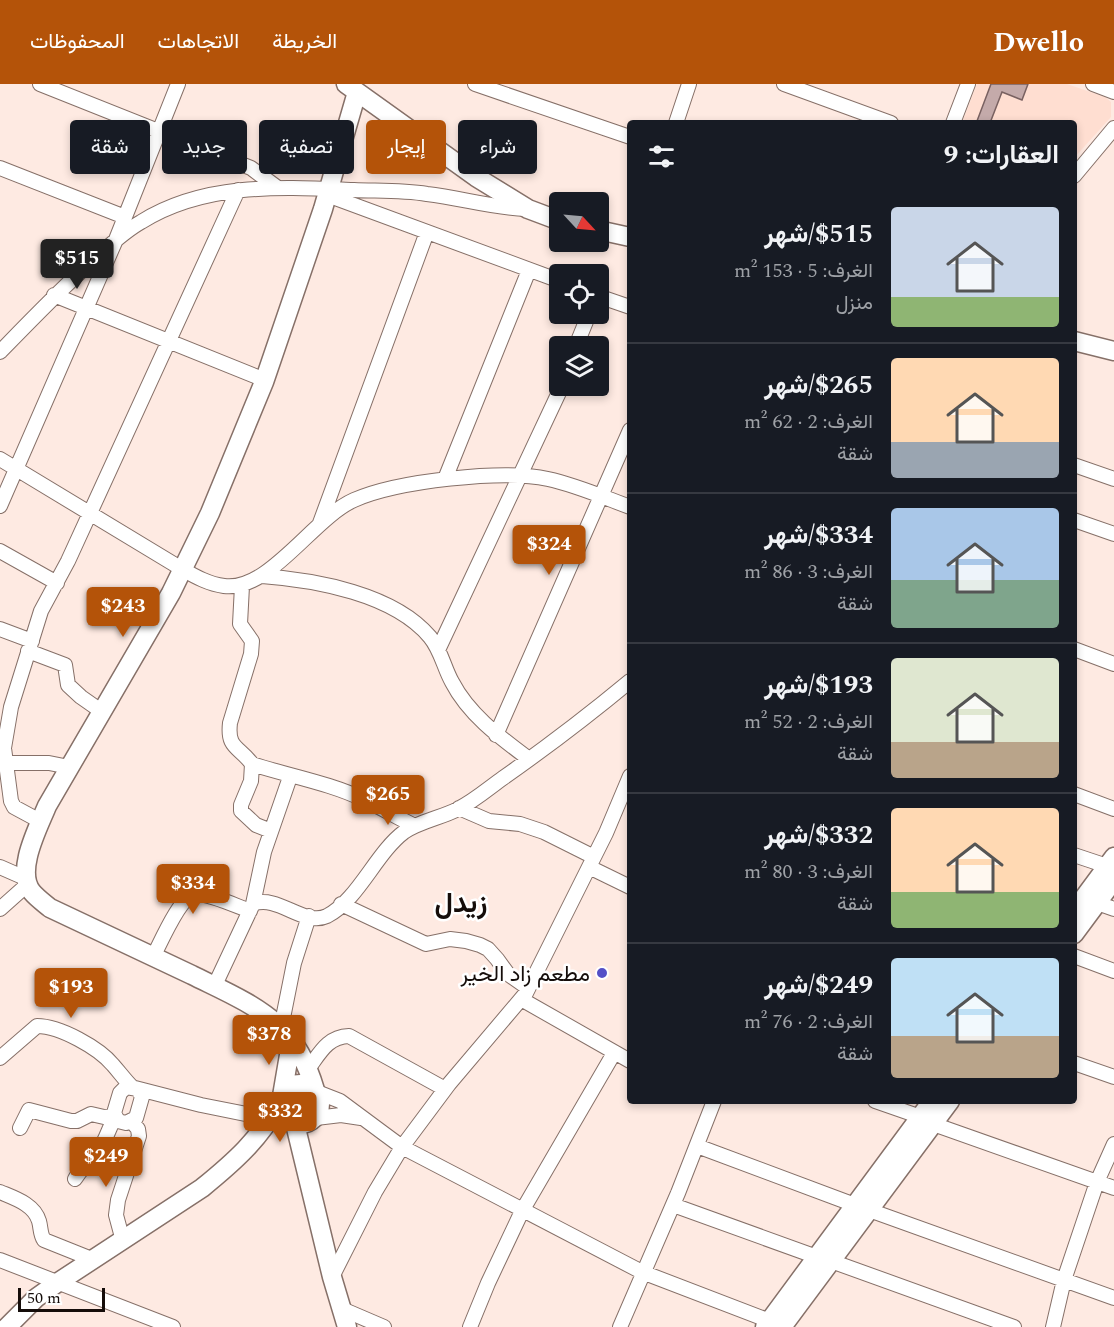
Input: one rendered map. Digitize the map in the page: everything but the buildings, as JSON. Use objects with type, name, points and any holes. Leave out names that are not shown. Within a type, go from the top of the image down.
[{"type":"street","points":[[40,84],[251,168],[278,188]]},
{"type":"street","points":[[0,506],[115,242],[178,84]]},
{"type":"street","points":[[475,84],[627,136]]},
{"type":"street","points":[[677,120],[689,84]]},
{"type":"street","points":[[784,84],[883,120]]},
{"type":"street","points":[[954,120],[968,84]]},
{"type":"street","points":[[1093,84],[1114,92]]},
{"type":"street","points":[[301,1154],[321,1105],[308,1069],[285,1033],[253,1006],[50,908],[31,891],[27,881],[32,843],[46,806],[171,593],[210,513],[265,380],[328,192],[354,86],[476,177],[528,209],[549,216]]},
{"type":"street","points":[[1077,172],[1114,128]]},
{"type":"street","points":[[0,168],[125,217]]},
{"type":"street","points":[[0,352],[54,295],[115,242],[140,222],[180,202],[238,190],[278,188],[328,192],[426,193],[503,208],[528,209]]},
{"type":"street","points":[[40,821],[14,807],[10,801],[4,768],[4,748],[11,707],[30,646],[41,611],[57,583],[238,190]]},
{"type":"street","points":[[328,192],[549,277]]},
{"type":"street","points":[[320,524],[427,232]]},
{"type":"street","points":[[609,232],[627,236]]},
{"type":"street","points":[[446,479],[529,270]]},
{"type":"street","points":[[54,295],[265,380]]},
{"type":"street","points":[[609,300],[627,306]]},
{"type":"street","points":[[1077,342],[1114,351]]},
{"type":"street","points":[[438,650],[557,396]]},
{"type":"street","points":[[496,735],[627,437]]},
{"type":"street","points":[[0,459],[17,467],[182,569],[208,583],[226,587],[242,586],[262,576],[328,516],[354,500],[391,489],[446,479],[546,478],[572,485],[627,506]]},
{"type":"street","points":[[1077,466],[1114,479]]},
{"type":"street","points":[[1077,521],[1114,534]]},
{"type":"street","points":[[0,551],[57,583]]},
{"type":"street","points":[[262,576],[330,586],[370,598],[399,612],[420,626],[432,639],[452,683],[477,715],[496,735],[529,759]]},
{"type":"street","points":[[242,586],[240,624],[252,641],[251,654],[228,735],[232,746],[246,755],[252,764],[251,781],[241,810],[256,825],[271,831]]},
{"type":"street","points":[[0,629],[64,665],[68,685],[101,711]]},
{"type":"street","points":[[1077,651],[1114,664]]},
{"type":"street","points":[[153,957],[179,907],[195,894],[251,908],[268,901],[309,916],[323,917],[333,912],[362,882],[380,857],[403,833],[459,808],[529,759],[627,683]]},
{"type":"street","points":[[4,768],[49,763],[69,767]]},
{"type":"street","points":[[252,764],[364,799],[415,826]]},
{"type":"street","points":[[214,987],[251,908],[264,852],[290,777]]},
{"type":"street","points":[[332,1277],[375,1192],[402,1147],[445,1089],[524,994],[591,862],[627,784]]},
{"type":"street","points":[[1077,795],[1114,809]]},
{"type":"street","points":[[459,808],[489,821],[520,824],[544,832],[627,885]]},
{"type":"street","points":[[1077,856],[1112,868]]},
{"type":"street","points":[[0,867],[27,881]]},
{"type":"street","points":[[1077,931],[1106,906],[1112,868]]},
{"type":"street","points":[[1077,908],[1112,868]]},
{"type":"street","points":[[0,909],[27,881]]},
{"type":"street","points":[[341,904],[426,944],[450,939],[480,945],[493,954],[524,994],[627,1060]]},
{"type":"street","points":[[7,1327],[36,1298],[57,1283],[202,1188],[279,1123],[289,1055],[285,1033],[294,963],[309,916]]},
{"type":"street","points":[[1077,957],[1114,971]]},
{"type":"street","points":[[0,1058],[37,1026],[46,1026],[84,1043],[100,1054],[141,1094],[136,1118],[132,1122],[123,1123],[115,1116],[91,1114],[71,1122],[28,1110],[20,1128]]},
{"type":"street","points":[[308,1069],[330,1041],[338,1037],[349,1036],[445,1089]]},
{"type":"street","points":[[470,1327],[522,1210],[614,1053]]},
{"type":"street","points":[[1077,1064],[1114,1077]]},
{"type":"street","points":[[281,1099],[288,1088],[297,1084],[306,1085],[333,1097],[402,1147],[522,1210],[644,1273],[772,1325],[927,1120],[946,1104]]},
{"type":"street","points":[[75,1179],[81,1167],[93,1160],[97,1154],[115,1116],[114,1110],[120,1093],[126,1087],[134,1087],[279,1123],[304,1124],[315,1118],[341,1115],[366,1119]]},
{"type":"street","points":[[620,1327],[697,1146],[710,1104]]},
{"type":"street","points":[[883,1104],[1114,1188]]},
{"type":"street","points":[[927,1120],[932,1104]]},
{"type":"street","points":[[123,1241],[116,1215],[139,1136],[138,1129],[132,1122]]},
{"type":"street","points":[[279,1123],[301,1154],[347,1327]]},
{"type":"street","points":[[1053,1327],[1064,1280],[1097,1182],[1114,1144]]},
{"type":"street","points":[[697,1146],[1114,1298]]},
{"type":"street","points":[[0,1192],[27,1205],[34,1212],[44,1240],[94,1260]]},
{"type":"street","points":[[673,1205],[1014,1327]]},
{"type":"street","points":[[0,1260],[173,1327]]},
{"type":"street","points":[[342,1309],[384,1327]]},
{"type":"shaded area","points":[[977,84],[1067,84],[1105,97],[1111,102],[1111,117],[1077,155],[1077,120],[963,120]]},
{"type":"place","name":"مطعم زاد الخير","points":[[602,973]]},
{"type":"district","name":"زيدل","points":[[461,902]]}]
